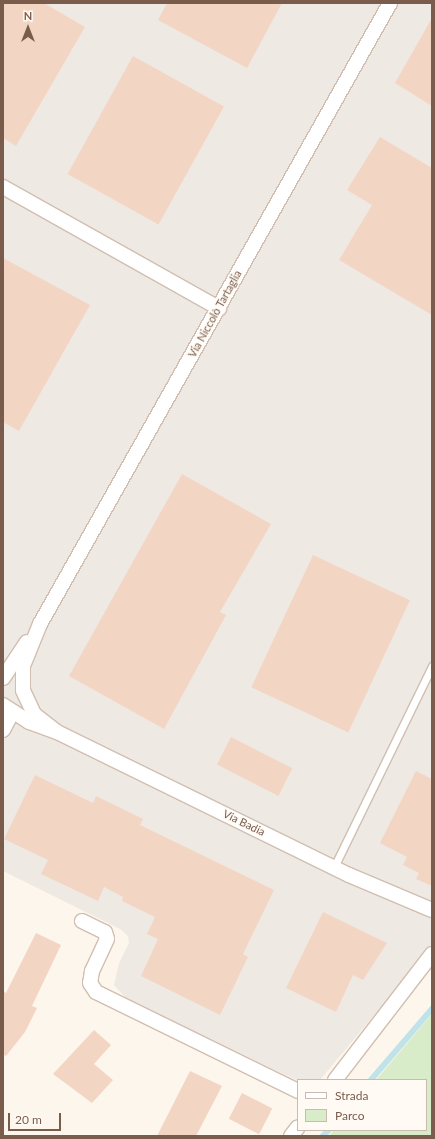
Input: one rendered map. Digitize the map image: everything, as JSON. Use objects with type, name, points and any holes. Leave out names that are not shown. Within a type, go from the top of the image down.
[{"type":"street","name":"Via Niccolò Tartaglia","points":[[3,678],[40,624],[390,3]]},
{"type":"street","points":[[3,187],[219,308]]},
{"type":"street","name":"Via Niccolò Tartaglia","points":[[23,690],[23,666],[40,624]]},
{"type":"street","name":"Via Badia","points":[[23,690],[34,714],[57,732]]},
{"type":"street","points":[[3,730],[7,709]]},
{"type":"street","name":"Via Badia","points":[[7,709],[334,867],[432,910]]},
{"type":"street","points":[[82,920],[104,932],[107,939],[92,971],[90,983],[96,992],[297,1091]]},
{"type":"street","points":[[336,1079],[432,954]]},
{"type":"lane","points":[[334,867],[432,666]]},
{"type":"shaded area","points":[[3,3],[432,3],[432,946],[321,1079],[297,1079],[297,1081],[127,999],[114,985],[119,963],[129,943],[128,936],[120,929],[3,871]]},
{"type":"green space","points":[[432,1014],[432,1136],[329,1136],[333,1131],[427,1131],[427,1079],[377,1079]]},
{"type":"building","points":[[3,3],[44,3],[85,27],[16,146],[3,138]]},
{"type":"building","points":[[167,3],[282,3],[247,68],[158,20]]},
{"type":"building","points":[[432,18],[432,106],[395,83]]},
{"type":"building","points":[[133,56],[224,106],[159,224],[68,174]]},
{"type":"building","points":[[380,137],[432,168],[432,315],[339,260],[372,205],[347,190]]},
{"type":"building","points":[[3,258],[90,305],[19,431],[3,422]]},
{"type":"building","points":[[182,474],[271,524],[220,612],[226,615],[164,729],[69,676]]},
{"type":"building","points":[[313,555],[410,600],[348,733],[251,687]]},
{"type":"building","points":[[231,737],[292,768],[278,796],[217,765]]},
{"type":"building","points":[[416,771],[432,779],[432,886],[416,879],[419,873],[403,865],[407,857],[380,843]]},
{"type":"building","points":[[35,775],[93,803],[96,796],[143,819],[140,825],[274,890],[243,954],[248,957],[220,1015],[141,976],[158,939],[147,934],[155,917],[122,901],[123,897],[104,887],[98,901],[41,874],[48,860],[4,839]]},
{"type":"building","points":[[323,912],[387,943],[363,980],[353,975],[336,1012],[286,988]]},
{"type":"building","points":[[36,933],[61,945],[32,1006],[37,1008],[25,1032],[6,1056],[3,1054],[3,991],[6,993]]},
{"type":"building","points":[[94,1030],[111,1045],[94,1064],[113,1080],[92,1103],[53,1074]]},
{"type":"building","points":[[190,1071],[222,1086],[196,1136],[157,1136]]},
{"type":"building","points":[[242,1093],[272,1108],[259,1134],[229,1119]]},
{"type":"waterway","points":[[372,1079],[432,1009]]},
{"type":"waterway","points":[[323,1136],[328,1131]]}]
